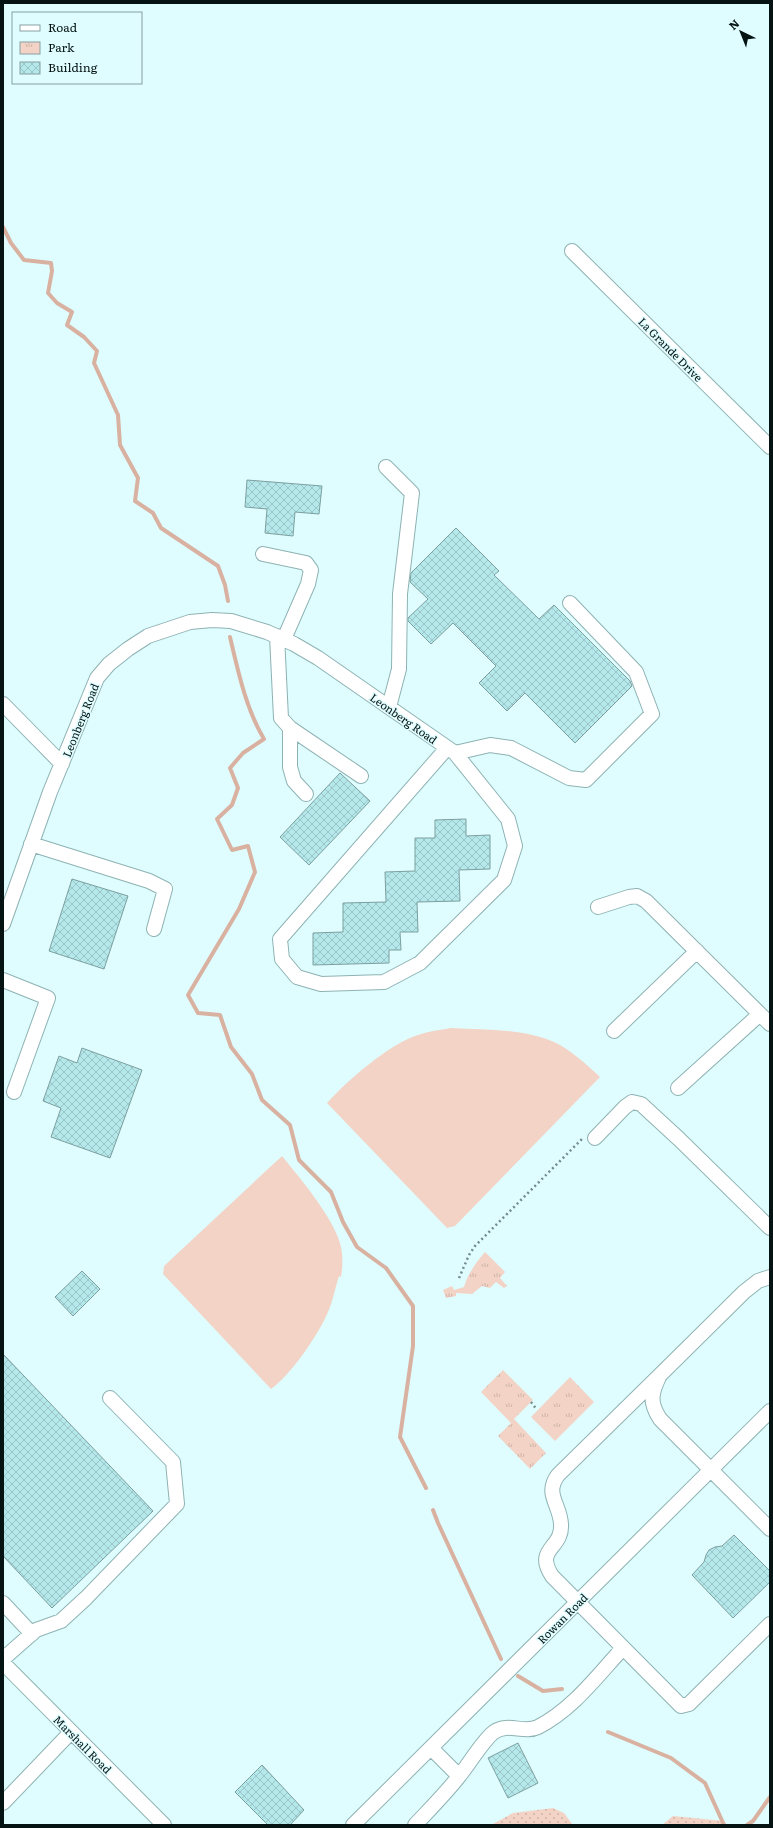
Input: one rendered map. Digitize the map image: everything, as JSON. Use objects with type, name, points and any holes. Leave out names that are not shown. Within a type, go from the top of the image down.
[{"type":"street","name":"La Grande Drive","points":[[572,251],[770,447]]},
{"type":"street","points":[[386,467],[412,493],[400,594],[399,669],[389,707]]},
{"type":"street","points":[[263,554],[306,564],[311,570],[308,584],[280,637],[281,718],[290,728],[361,776]]},
{"type":"street","points":[[451,750],[490,745],[511,748],[568,778],[586,780],[652,714],[636,672],[570,603]]},
{"type":"street","name":"Leonberg Road","points":[[3,924],[31,844],[97,678],[109,664],[148,636],[190,622],[212,620],[231,621],[280,637],[318,658],[451,750],[508,819],[515,846],[504,880],[420,963],[384,982],[321,984],[297,977],[282,958],[280,939],[451,750]]},
{"type":"street","points":[[3,704],[62,764]]},
{"type":"street","points":[[290,728],[290,767],[294,781],[306,794]]},
{"type":"street","points":[[31,844],[149,882],[165,890],[154,929]]},
{"type":"street","points":[[598,907],[629,897],[637,896],[646,901],[770,1024]]},
{"type":"street","points":[[614,1032],[697,951]]},
{"type":"street","points":[[3,980],[48,998],[14,1092]]},
{"type":"street","points":[[678,1088],[760,1014]]},
{"type":"street","points":[[590,1137],[625,1106],[632,1102],[641,1104],[770,1228]]},
{"type":"street","points":[[770,1277],[758,1281],[744,1292],[558,1475],[552,1483],[552,1494],[561,1524],[560,1536],[546,1556],[546,1566],[552,1576],[682,1706],[689,1704],[770,1624]]},
{"type":"street","points":[[660,1375],[654,1386],[651,1398],[654,1410],[660,1419],[770,1529]]},
{"type":"street","points":[[3,1659],[36,1630],[61,1621],[86,1598],[176,1504],[173,1462],[110,1398]]},
{"type":"street","name":"Rowan Road","points":[[353,1825],[770,1411]]},
{"type":"street","points":[[3,1603],[32,1634]]},
{"type":"street","points":[[415,1825],[459,1776],[493,1733],[502,1728],[537,1728],[578,1697],[623,1648]]},
{"type":"street","name":"Marshall Road","points":[[3,1663],[160,1824]]},
{"type":"street","points":[[3,1803],[71,1732]]},
{"type":"street","points":[[431,1748],[459,1776]]},
{"type":"path","points":[[459,1278],[469,1255],[475,1246],[590,1137]]},
{"type":"path","points":[[530,1402],[537,1410]]},
{"type":"green space","points":[[451,1028],[503,1030],[542,1037],[554,1042],[572,1053],[600,1077],[455,1226],[447,1228],[327,1103],[357,1074],[394,1046],[422,1034]]},
{"type":"green space","points":[[282,1156],[315,1198],[330,1221],[340,1243],[342,1251],[342,1264],[341,1277],[339,1276],[330,1308],[324,1321],[311,1343],[295,1365],[279,1383],[271,1389],[163,1274],[164,1266]]},
{"type":"green space","points":[[485,1252],[505,1272],[500,1278],[507,1286],[504,1288],[496,1282],[490,1288],[482,1286],[472,1294],[456,1293],[456,1296],[446,1298],[443,1290],[452,1286],[454,1290],[464,1287],[473,1268]]},
{"type":"green space","points":[[503,1370],[533,1400],[514,1419],[546,1453],[530,1469],[498,1436],[511,1423],[481,1392]]},
{"type":"green space","points":[[570,1377],[594,1402],[555,1441],[531,1417]]},
{"type":"green space","points":[[553,1808],[564,1813],[573,1825],[491,1825],[513,1813]]},
{"type":"green space","points":[[673,1816],[724,1821],[727,1825],[662,1825]]},
{"type":"building","points":[[247,480],[322,486],[319,514],[295,512],[293,536],[265,533],[267,509],[245,507]]},
{"type":"building","points":[[456,528],[499,571],[494,575],[539,619],[554,605],[630,681],[632,686],[575,743],[525,693],[507,711],[479,683],[496,666],[453,623],[431,644],[408,621],[408,618],[428,599],[410,582],[411,573]]},
{"type":"building","points":[[340,773],[370,801],[309,865],[280,837]]},
{"type":"building","points":[[466,819],[466,836],[490,835],[490,869],[459,870],[460,901],[417,902],[418,932],[400,932],[401,950],[389,950],[389,963],[313,965],[313,933],[343,932],[343,903],[386,902],[385,872],[415,871],[415,838],[435,838],[435,820]]},
{"type":"building","points":[[72,879],[128,896],[104,969],[49,951]]},
{"type":"building","points":[[82,1048],[142,1070],[110,1158],[51,1137],[61,1108],[43,1101],[59,1056],[77,1063]]},
{"type":"building","points":[[82,1271],[100,1289],[73,1316],[55,1297]]},
{"type":"building","points":[[3,1354],[153,1511],[52,1608],[3,1556]]},
{"type":"building","points":[[734,1535],[770,1571],[770,1582],[733,1618],[692,1575],[704,1562],[709,1550],[722,1546]]},
{"type":"building","points":[[518,1743],[538,1783],[508,1798],[488,1758]]},
{"type":"building","points":[[262,1765],[304,1810],[290,1825],[268,1825],[235,1792]]},
{"type":"waterway","points":[[3,227],[11,243],[24,260],[51,263],[52,271],[48,293],[57,303],[72,312],[67,325],[84,337],[97,351],[94,363],[118,415],[120,445],[138,478],[135,501],[153,513],[161,528],[218,566],[225,585],[228,601]]},
{"type":"waterway","points":[[230,637],[247,703],[264,739],[243,753],[230,768],[238,788],[232,805],[217,819],[232,850],[248,846],[255,872],[239,909],[188,995],[198,1013],[220,1015],[231,1047],[252,1074],[262,1100],[290,1125],[299,1160],[331,1192],[343,1222],[357,1247],[386,1268],[413,1306],[413,1346],[400,1437],[426,1488]]},
{"type":"waterway","points":[[433,1510],[501,1659]]},
{"type":"waterway","points":[[518,1676],[543,1691],[562,1689]]},
{"type":"waterway","points":[[608,1732],[671,1758],[705,1783],[724,1825]]},
{"type":"waterway","points":[[747,1825],[753,1821],[770,1797]]}]
